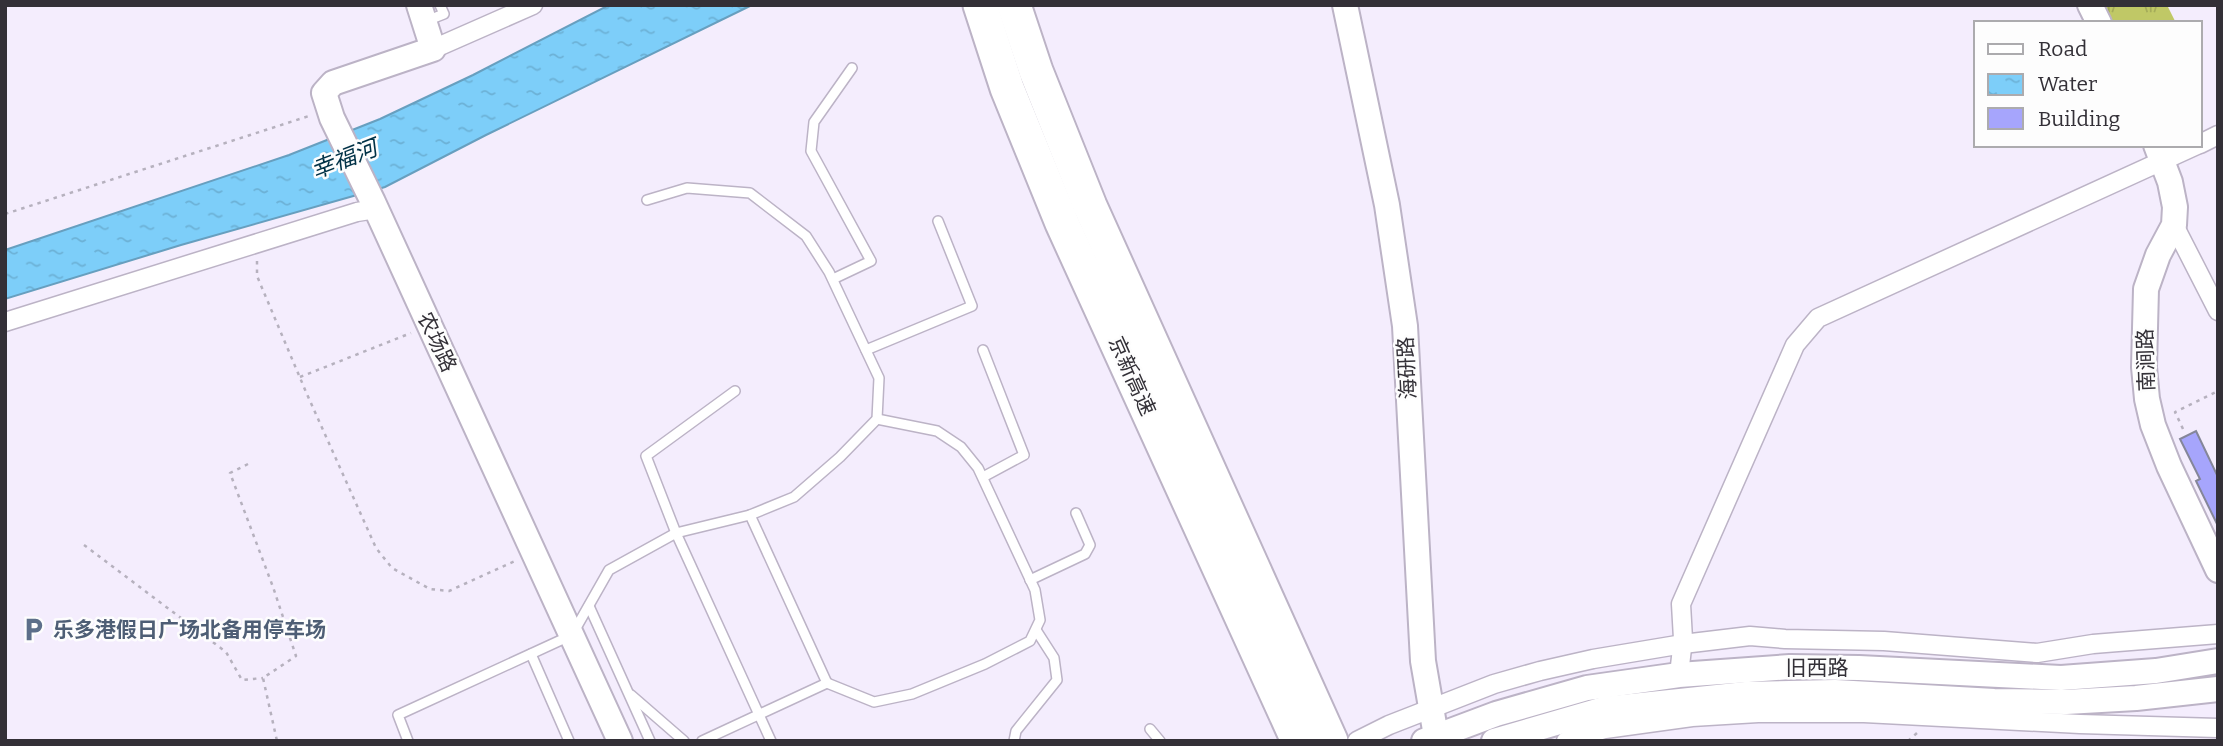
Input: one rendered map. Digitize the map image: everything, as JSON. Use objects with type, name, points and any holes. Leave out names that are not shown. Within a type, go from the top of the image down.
[{"type":"highway","name":"京新高速","points":[[981,5],[1007,89],[1062,223],[1311,733]]},
{"type":"highway","name":"京新高速","points":[[1014,5],[1036,71],[1090,206],[1311,733]]},
{"type":"main road","name":"海研路","points":[[1345,5],[1387,205],[1405,326],[1423,661],[1431,709],[1430,738]]},
{"type":"main road","points":[[2091,5],[2098,21]]},
{"type":"main road","points":[[330,114],[324,93],[333,83],[433,49],[428,11]]},
{"type":"main road","name":"农场路","points":[[330,114],[620,741]]},
{"type":"main road","points":[[2159,153],[2175,207],[2174,225]]},
{"type":"main road","name":"南涧路","points":[[2174,225],[2158,255],[2146,289],[2144,354],[2147,399],[2153,425],[2169,466],[2218,570]]},
{"type":"main road","name":"旧西路","points":[[1430,738],[1496,714],[1587,688],[1679,675],[1790,667],[1845,667],[2062,678],[2156,671],[2218,661]]},
{"type":"main road","name":"旧西路","points":[[1494,741],[1604,709],[1746,694],[1835,692],[1994,701],[2066,702],[2218,689]]},
{"type":"street","points":[[433,49],[533,5]]},
{"type":"street","points":[[2202,143],[2218,135]]},
{"type":"street","points":[[1679,675],[1683,644],[1681,604],[1795,345],[1818,318],[2159,153],[2189,147]]},
{"type":"street","points":[[5,323],[374,206]]},
{"type":"street","points":[[2174,225],[2218,311]]},
{"type":"street","points":[[1357,741],[1389,724],[1494,684],[1593,659],[1683,644],[1750,636],[1884,640],[2037,653],[2092,644],[2218,634]]},
{"type":"street","points":[[1566,741],[1605,729],[1692,717],[1758,713],[1864,713],[2094,725],[2218,728]]},
{"type":"lane","points":[[833,279],[871,261],[811,150],[814,122],[852,68]]},
{"type":"lane","points":[[408,741],[398,715],[572,635],[609,570],[676,533],[750,515],[794,497],[841,457],[877,419],[879,378],[833,279],[806,236],[750,193],[687,188],[647,200]]},
{"type":"lane","points":[[866,350],[972,306],[938,221]]},
{"type":"lane","points":[[983,350],[1024,455],[983,477]]},
{"type":"lane","points":[[736,391],[646,456],[676,533],[771,741]]},
{"type":"lane","points":[[750,515],[827,683],[874,702],[912,694],[985,664],[1030,641],[1040,620],[1035,590],[978,468],[961,447],[937,431],[877,419]]},
{"type":"lane","points":[[1030,580],[1085,554],[1090,545],[1076,513]]},
{"type":"lane","points":[[589,606],[650,741]]},
{"type":"lane","points":[[1014,741],[1016,731],[1056,680],[1054,658],[1036,630]]},
{"type":"lane","points":[[531,654],[569,741]]},
{"type":"lane","points":[[702,741],[827,683]]},
{"type":"lane","points":[[627,691],[684,741]]},
{"type":"lane","points":[[1150,729],[1160,741]]},
{"type":"path","points":[[5,214],[330,114]]},
{"type":"path","points":[[257,243],[257,276],[376,548],[392,568],[430,590],[449,591],[533,552]]},
{"type":"path","points":[[300,377],[429,326]]},
{"type":"path","points":[[2183,429],[2175,412],[2218,391]]},
{"type":"path","points":[[84,545],[226,652],[242,680],[263,678],[296,656],[230,473],[248,464]]},
{"type":"path","points":[[263,678],[277,741]]},
{"type":"green space","points":[[2102,5],[2167,5],[2175,21],[2109,21]]},
{"type":"water","name":"幸福河","points":[[609,5],[752,5],[385,187],[5,299],[5,250],[289,155],[380,119]]},
{"type":"building","points":[[2196,431],[2218,477],[2218,526],[2196,481],[2200,479],[2180,439]]},
{"type":"place","name":"乐多港假日广场北备用停车场","points":[[33,630]]}]
